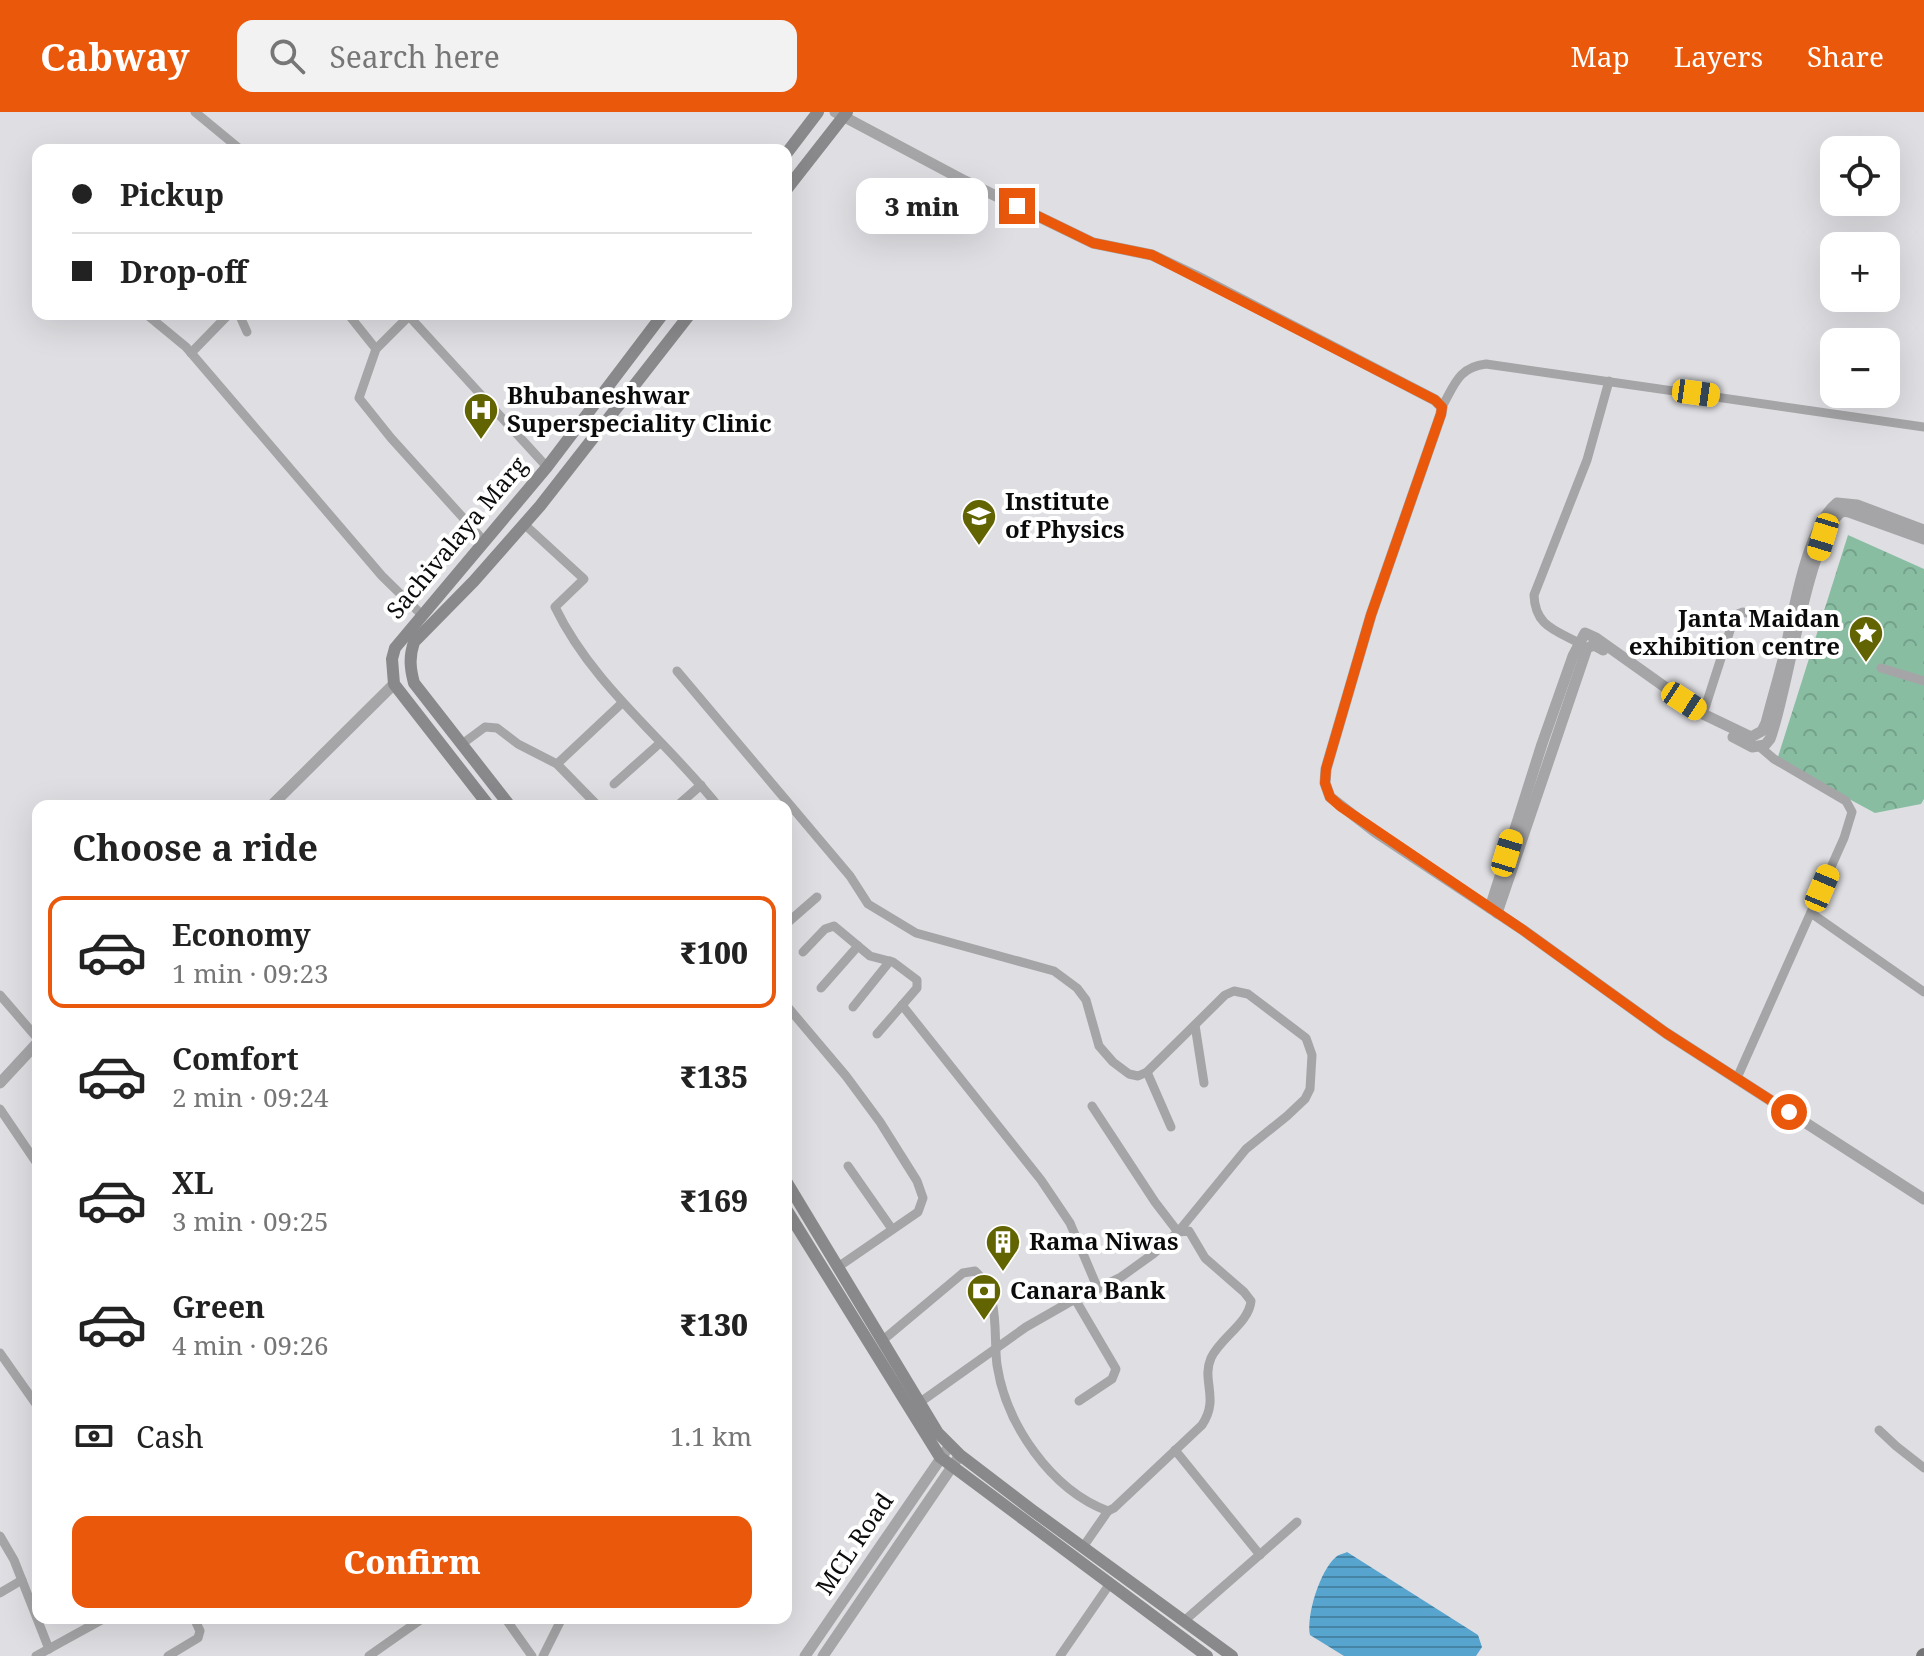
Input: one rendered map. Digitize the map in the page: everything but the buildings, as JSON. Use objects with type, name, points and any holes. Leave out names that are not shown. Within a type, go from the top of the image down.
[{"type":"main road","points":[[792,146],[818,112]]},
{"type":"main road","points":[[792,182],[841,114]]},
{"type":"main road","name":"Sachivalaya Marg","points":[[394,684],[392,659],[395,648],[547,467],[658,320]]},
{"type":"main road","points":[[505,800],[414,683],[410,652],[414,642],[474,581],[546,499],[685,320]]},
{"type":"main road","points":[[531,486],[546,499]]},
{"type":"main road","points":[[394,684],[484,800]]},
{"type":"main road","points":[[792,1191],[938,1433],[960,1455],[1232,1656]]},
{"type":"main road","points":[[792,1219],[940,1457],[1207,1656]]},
{"type":"street","points":[[195,112],[234,144]]},
{"type":"street","points":[[841,114],[1093,243],[1152,255],[1196,276],[1435,400],[1442,407]]},
{"type":"street","points":[[153,320],[191,353],[382,576],[423,616]]},
{"type":"street","points":[[191,353],[223,320]]},
{"type":"street","points":[[242,320],[247,332]]},
{"type":"street","points":[[353,320],[376,349]]},
{"type":"street","points":[[403,320],[376,349],[359,398],[485,542]]},
{"type":"street","points":[[413,320],[547,467]]},
{"type":"street","points":[[1924,427],[1486,364],[1472,366],[1461,374],[1442,407],[1371,615],[1326,769],[1325,783],[1330,797],[1340,806],[1494,910],[1666,1033],[1924,1199]]},
{"type":"street","points":[[1579,643],[1540,619],[1534,611],[1534,595],[1587,460],[1609,381]]},
{"type":"street","points":[[1494,910],[1542,744],[1585,633],[1591,634],[1703,714],[1751,737],[1762,731],[1785,651],[1789,625],[1822,520],[1837,503],[1857,505],[1924,530]]},
{"type":"street","points":[[1494,910],[1590,644],[1599,647],[1650,687],[1705,722],[1752,747],[1760,747],[1765,745],[1773,732],[1815,563],[1826,530],[1834,517],[1843,511],[1849,512],[1924,539]]},
{"type":"street","points":[[524,524],[584,579],[555,607],[580,651],[622,703],[713,800]]},
{"type":"street","points":[[1703,714],[1735,615],[1743,612],[1789,625]]},
{"type":"street","points":[[1881,668],[1924,681]]},
{"type":"street","points":[[677,671],[779,800]]},
{"type":"street","points":[[277,800],[394,684]]},
{"type":"street","points":[[557,764],[622,703]]},
{"type":"street","points":[[462,744],[491,726],[557,764],[592,800]]},
{"type":"street","points":[[614,784],[660,743]]},
{"type":"street","points":[[1737,1078],[1851,819],[1852,807],[1774,759],[1760,747]]},
{"type":"street","points":[[684,800],[701,785]]},
{"type":"street","points":[[792,815],[850,876],[868,904],[916,933],[1054,971],[1077,988],[1086,1000],[1099,1046],[1129,1074],[1138,1076],[1147,1072],[1225,995],[1234,991],[1248,994],[1306,1038],[1312,1055],[1310,1089],[1305,1099],[1246,1149],[1178,1232],[1121,1277],[1026,1327],[919,1403]]},
{"type":"street","points":[[792,919],[817,897]]},
{"type":"street","points":[[1811,913],[1924,992]]},
{"type":"street","points":[[803,952],[830,926],[838,927],[870,956],[890,961],[913,975],[918,984],[877,1034]]},
{"type":"street","points":[[821,988],[858,946]]},
{"type":"street","points":[[853,1007],[890,961]]},
{"type":"street","points":[[0,995],[32,1033]]},
{"type":"street","points":[[902,1005],[1041,1180],[1070,1223],[1098,1289]]},
{"type":"street","points":[[792,1012],[863,1099],[917,1181],[923,1198],[918,1212],[838,1267]]},
{"type":"street","points":[[1195,1025],[1204,1083]]},
{"type":"street","points":[[0,1083],[32,1047]]},
{"type":"street","points":[[1147,1072],[1171,1127]]},
{"type":"street","points":[[1092,1106],[1178,1232]]},
{"type":"street","points":[[0,1109],[32,1156]]},
{"type":"street","points":[[848,1166],[892,1229]]},
{"type":"street","points":[[1083,1547],[1108,1511],[1202,1425],[1209,1415],[1212,1399],[1211,1358],[1251,1307],[1251,1301],[1244,1292],[1205,1258],[1189,1231],[1178,1232]]},
{"type":"street","points":[[883,1340],[963,1273],[969,1271],[979,1275],[990,1293],[1001,1384],[1027,1441],[1064,1484],[1091,1504],[1108,1511]]},
{"type":"street","points":[[1075,1299],[1116,1369],[1112,1379],[1079,1401]]},
{"type":"street","points":[[0,1353],[32,1398]]},
{"type":"street","points":[[1879,1430],[1924,1468]]},
{"type":"street","name":"MCL Road","points":[[805,1656],[950,1445]]},
{"type":"street","points":[[1175,1450],[1260,1555]]},
{"type":"street","name":"MCL Road","points":[[823,1656],[960,1455]]},
{"type":"street","points":[[1184,1621],[1297,1522]]},
{"type":"street","points":[[0,1536],[14,1560],[32,1606]]},
{"type":"street","points":[[0,1593],[22,1580]]},
{"type":"street","points":[[1060,1656],[1109,1585]]},
{"type":"street","points":[[39,1624],[49,1649]]},
{"type":"street","points":[[36,1656],[94,1624]]},
{"type":"street","points":[[168,1656],[180,1653],[198,1638],[200,1631],[197,1624]]},
{"type":"street","points":[[370,1656],[407,1624]]},
{"type":"street","points":[[509,1624],[532,1656]]},
{"type":"street","points":[[543,1656],[559,1624]]},
{"type":"green space","name":"Janta Maidan exhibition centre","points":[[1848,535],[1924,569],[1924,799],[1921,804],[1875,813],[1777,760]]},
{"type":"water","points":[[1347,1552],[1478,1635],[1482,1647],[1476,1656],[1344,1656],[1310,1635],[1310,1617],[1320,1582],[1330,1563]]},
{"type":"place","name":"Bhubaneshwar Superspeciality Clinic","points":[[481,441]]},
{"type":"place","name":"Institute of Physics","points":[[979,547]]},
{"type":"place","name":"Janta Maidan exhibition centre","points":[[1866,664]]},
{"type":"place","name":"Rama Niwas","points":[[1003,1273]]},
{"type":"place","name":"Canara Bank","points":[[984,1322]]},
{"type":"route","points":[[1017,206],[1093,243],[1152,255],[1435,400],[1442,407],[1371,615],[1326,769],[1325,783],[1330,797],[1375,832],[1523,930],[1666,1033],[1789,1112]]}]
